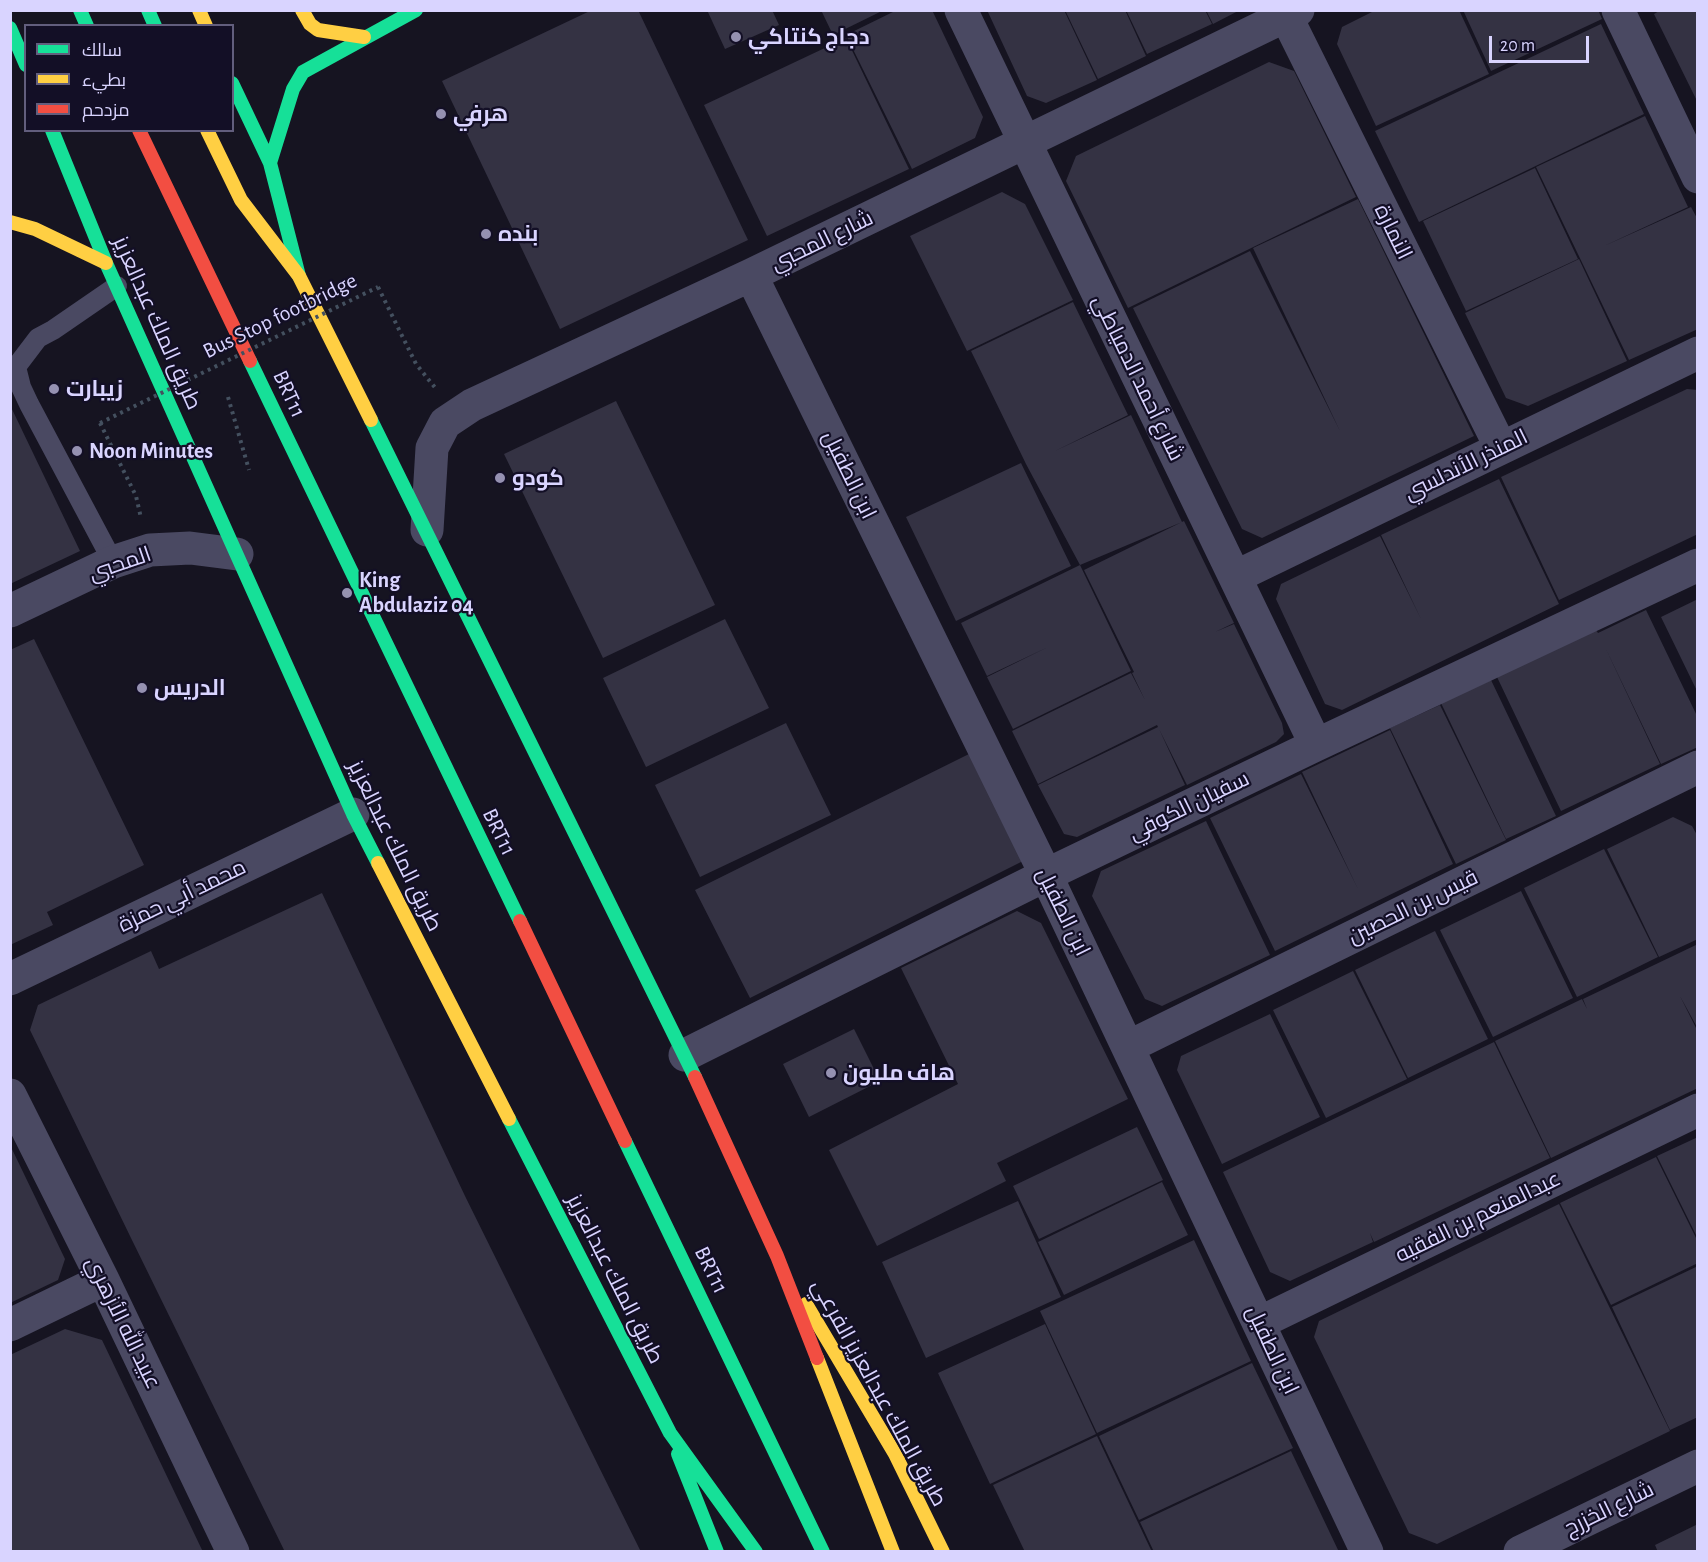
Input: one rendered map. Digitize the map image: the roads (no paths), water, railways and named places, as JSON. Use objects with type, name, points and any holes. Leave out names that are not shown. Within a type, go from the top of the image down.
[{"type":"main road","points":[[80,10],[86,24]]},
{"type":"main road","points":[[148,10],[154,24]]},
{"type":"main road","points":[[199,10],[205,24]]},
{"type":"main road","points":[[303,10],[310,24],[318,30],[364,37]]},
{"type":"main road","points":[[270,163],[293,89],[303,72],[416,10]]},
{"type":"main road","points":[[10,28],[24,60]]},
{"type":"main road","points":[[234,87],[270,163],[299,276]]},
{"type":"main road","name":"طريق الملك عبدالعزيز","points":[[53,132],[106,263],[353,814],[670,1433],[756,1551]]},
{"type":"main road","name":"BRT11","points":[[140,132],[823,1551]]},
{"type":"main road","points":[[208,132],[241,200],[299,276],[427,530],[685,1055],[777,1256],[893,1551]]},
{"type":"main road","points":[[10,222],[35,229],[106,263]]},
{"type":"main road","name":"طريق الملك عبدالعزيز الفرعي","points":[[777,1256],[895,1454],[943,1551]]},
{"type":"main road","points":[[670,1433],[717,1551]]},
{"type":"street","name":"شارع أحمد الدمياطي","points":[[961,10],[1024,145],[1316,745]]},
{"type":"street","points":[[1618,10],[1698,177]]},
{"type":"street","name":"شارع المحبي","points":[[427,530],[432,448],[445,423],[472,405],[1024,145],[1292,13]]},
{"type":"street","name":"النمارة","points":[[1292,13],[1501,448]]},
{"type":"street","name":"ابن الطفيل","points":[[751,275],[1046,875],[1367,1551]]},
{"type":"street","name":"المنذر الأندلسي","points":[[1236,577],[1698,353]]},
{"type":"street","name":"المحبي","points":[[10,611],[113,562],[150,550],[190,548],[237,554]]},
{"type":"street","name":"سفيان الكوفي","points":[[685,1055],[1046,875],[1316,745],[1698,566]]},
{"type":"street","name":"قيس بن الحصين","points":[[1128,1047],[1695,773]]},
{"type":"street","name":"محمد أبي حمزة","points":[[10,979],[353,814]]},
{"type":"street","name":"عبيد الله الأزهري","points":[[10,1095],[103,1280],[233,1551]]},
{"type":"street","name":"عبدالمنعم بن الفقيه","points":[[1259,1323],[1698,1110]]},
{"type":"street","points":[[10,1325],[103,1280]]},
{"type":"street","name":"شارع الخزرج","points":[[1520,1551],[1698,1466]]},
{"type":"lane","points":[[113,562],[29,404],[21,387],[16,367],[38,338],[117,286]]},
{"type":"place","name":"دجاج كنتاكي","points":[[736,37]]},
{"type":"place","name":"هرفي","points":[[441,114]]},
{"type":"place","name":"بنده","points":[[486,234]]},
{"type":"place","name":"زيبارت","points":[[54,389]]},
{"type":"place","name":"Noon Minutes","points":[[77,451]]},
{"type":"place","name":"كودو","points":[[500,478]]},
{"type":"place","name":"King Abdulaziz 04","points":[[347,593]]},
{"type":"place","name":"الدريس","points":[[142,688]]},
{"type":"place","name":"هاف مليون","points":[[831,1073]]}]
